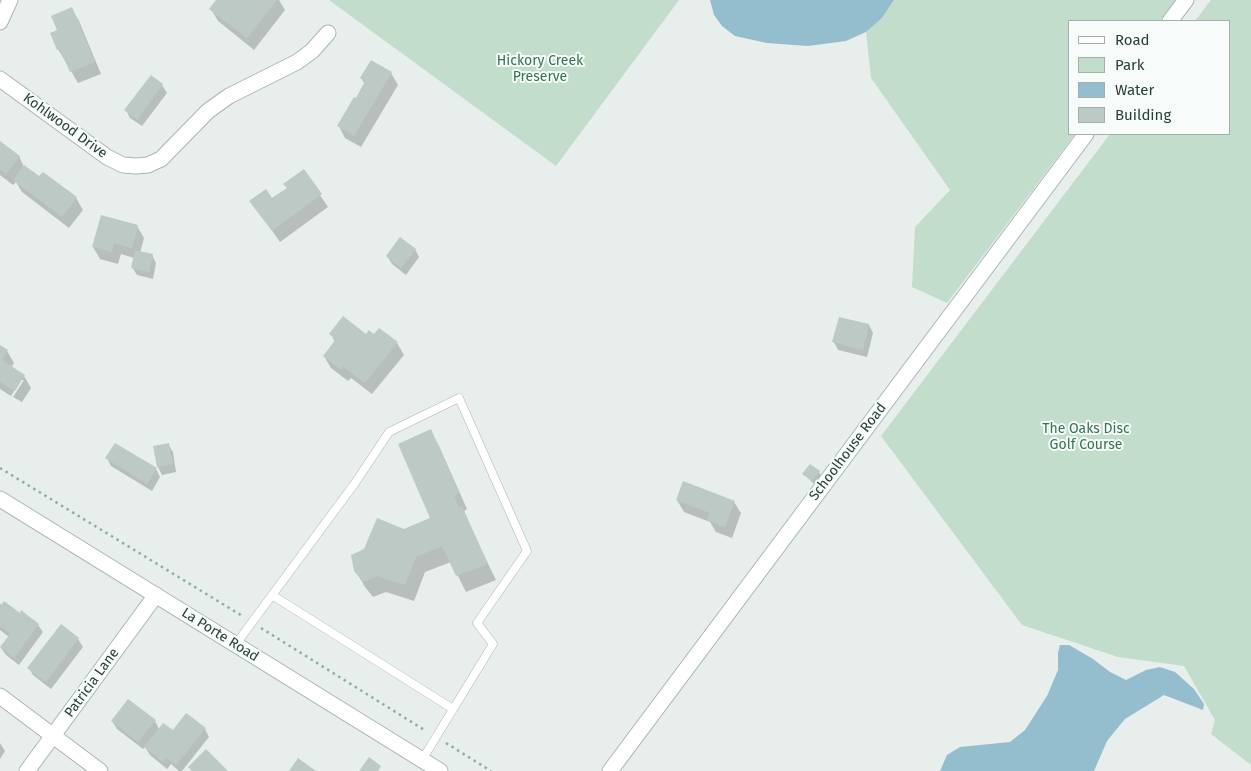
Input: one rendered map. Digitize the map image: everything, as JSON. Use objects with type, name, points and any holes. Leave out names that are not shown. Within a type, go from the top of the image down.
[{"type":"street","points":[[0,22],[10,0]]},
{"type":"street","points":[[1171,20],[1186,0]]},
{"type":"street","name":"Kohlwood Drive","points":[[0,79],[107,158],[123,165],[148,166],[161,160],[208,112],[229,96],[297,62],[328,34]]},
{"type":"street","name":"Schoolhouse Road","points":[[610,771],[1085,135]]},
{"type":"street","name":"La Porte Road","points":[[0,499],[440,771]]},
{"type":"street","name":"Patricia Lane","points":[[26,771],[156,595]]},
{"type":"street","points":[[0,696],[100,771]]},
{"type":"lane","points":[[236,644],[355,483],[389,432],[459,398],[526,551],[477,623],[493,644],[422,760]]},
{"type":"lane","points":[[272,595],[453,709]]},
{"type":"green space","name":"Hickory Creek Preserve","points":[[329,0],[679,0],[556,166]]},
{"type":"green space","points":[[894,0],[1176,0],[1161,20],[1068,20],[1068,135],[1074,135],[947,303],[912,287],[915,227],[950,190],[871,78],[866,32],[882,18]]},
{"type":"green space","name":"The Oaks Disc Golf Course","points":[[1211,0],[1251,0],[1251,765],[1211,734],[1215,720],[1184,666],[1118,657],[1022,625],[881,436],[1109,135],[1231,135],[1231,20],[1196,20]]},
{"type":"water","points":[[710,0],[894,0],[882,18],[866,32],[846,41],[808,46],[767,43],[735,36],[722,26],[714,15]]},
{"type":"water","points":[[1060,645],[1069,645],[1093,659],[1110,672],[1126,680],[1146,670],[1160,667],[1175,672],[1194,689],[1204,704],[1203,710],[1164,695],[1125,719],[1107,741],[1094,771],[940,771],[947,755],[960,747],[1010,742],[1025,730],[1047,696],[1058,670]]},
{"type":"building","points":[[216,0],[277,0],[247,38],[209,9]]},
{"type":"building","points":[[72,7],[95,62],[70,72],[60,49],[57,50],[50,33],[57,30],[51,16]]},
{"type":"building","points":[[371,60],[392,72],[354,136],[337,126],[365,81],[360,78]]},
{"type":"building","points":[[151,75],[163,84],[137,120],[124,110]]},
{"type":"building","points":[[0,141],[20,156],[6,174],[0,169]]},
{"type":"building","points":[[24,165],[39,176],[43,172],[77,197],[62,217],[13,180]]},
{"type":"building","points":[[304,169],[322,194],[272,231],[249,201],[266,189],[272,198],[287,188],[283,184]]},
{"type":"building","points":[[101,215],[138,225],[132,248],[114,243],[112,252],[92,247]]},
{"type":"building","points":[[400,237],[416,249],[401,268],[386,256]]},
{"type":"building","points":[[135,250],[153,254],[149,272],[131,268]]},
{"type":"building","points":[[343,316],[366,334],[369,330],[374,334],[379,328],[398,342],[365,383],[343,367],[341,370],[323,356],[336,339],[329,334]]},
{"type":"building","points":[[839,317],[869,324],[863,350],[832,342]]},
{"type":"building","points":[[0,345],[8,350],[2,360],[25,375],[15,391],[0,382]]},
{"type":"building","points":[[431,429],[459,493],[454,496],[459,508],[462,506],[488,564],[456,576],[442,546],[416,557],[405,585],[377,576],[363,582],[354,571],[351,555],[364,549],[377,518],[404,529],[430,518],[398,444]]},
{"type":"building","points":[[115,443],[157,468],[147,484],[105,458]]},
{"type":"building","points":[[169,443],[173,464],[157,467],[153,446]]},
{"type":"building","points":[[810,464],[820,471],[812,481],[802,474]]},
{"type":"building","points":[[683,481],[735,501],[725,527],[707,520],[710,513],[676,500]]},
{"type":"building","points":[[4,601],[20,613],[21,610],[39,624],[14,658],[0,647],[10,634],[0,626],[0,607]]},
{"type":"building","points":[[61,624],[79,638],[46,682],[27,668]]},
{"type":"building","points":[[128,699],[156,720],[138,742],[111,721]]},
{"type":"building","points":[[186,713],[206,728],[176,765],[166,758],[163,762],[144,747],[163,723],[173,730]]},
{"type":"building","points":[[206,749],[228,771],[192,771],[188,767]]},
{"type":"building","points":[[369,757],[381,766],[378,771],[359,771]]},
{"type":"building","points":[[298,758],[316,771],[289,771]]}]
